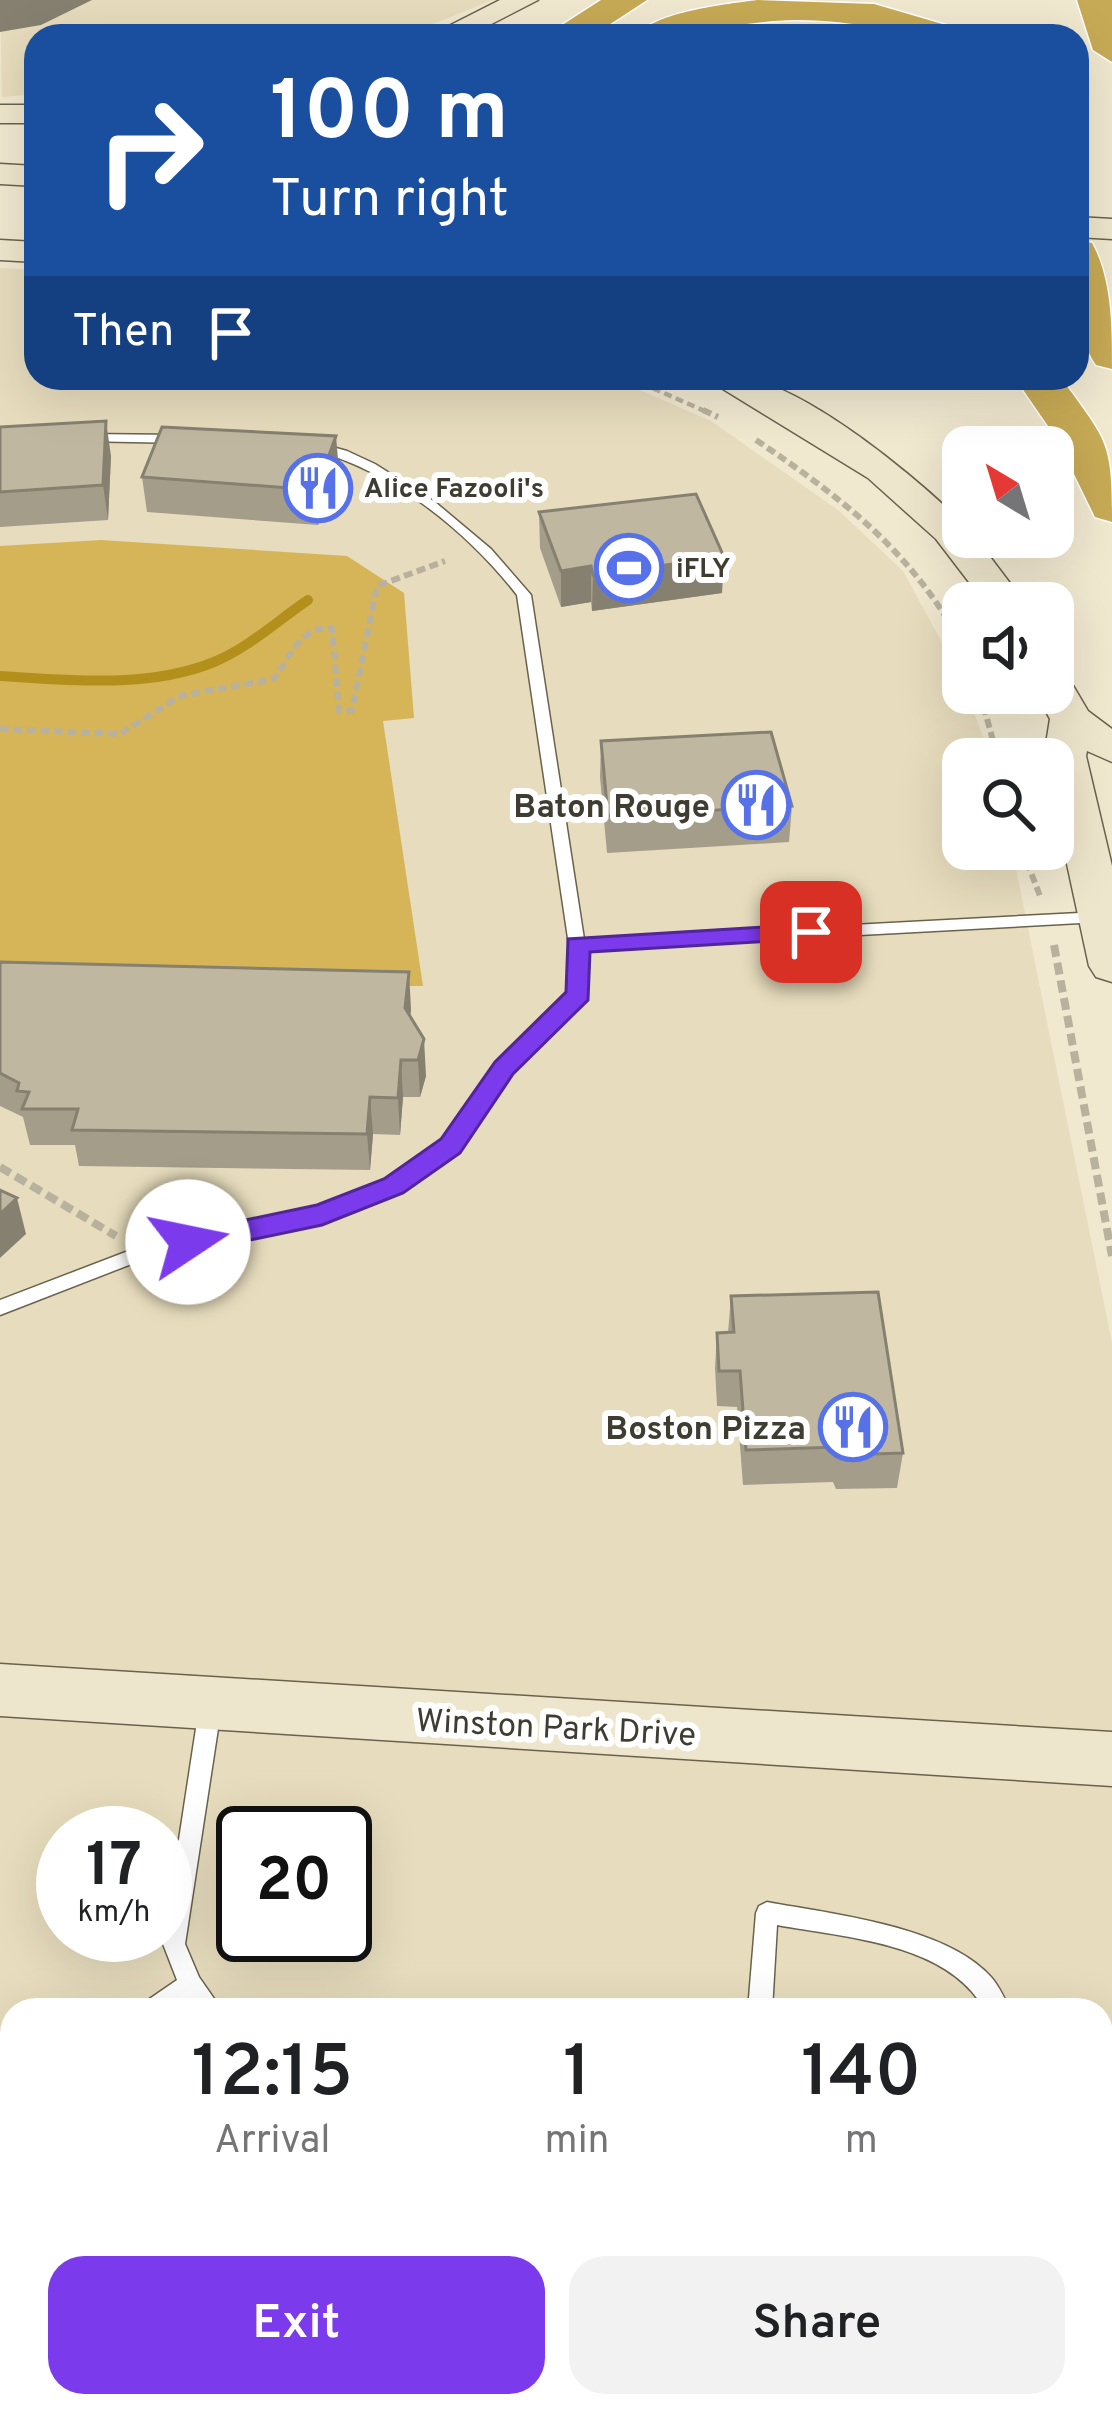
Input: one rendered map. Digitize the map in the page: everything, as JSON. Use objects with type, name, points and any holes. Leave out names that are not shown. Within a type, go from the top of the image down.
[{"type":"highway","points":[[585,24],[628,0]]},
{"type":"highway","points":[[1096,0],[1112,50]]},
{"type":"highway","points":[[690,24],[718,14],[799,7],[882,16],[906,24]]},
{"type":"highway","points":[[1089,287],[1112,355]]},
{"type":"highway","points":[[1046,390],[1081,439],[1112,507]]},
{"type":"street","points":[[471,24],[524,0]]},
{"type":"street","points":[[744,390],[873,464],[927,505],[975,554],[993,582]]},
{"type":"street","points":[[1074,713],[1112,749]]},
{"type":"street","points":[[1063,714],[1065,756],[1112,966]]},
{"type":"street","name":"Winston Park Drive","points":[[0,1690],[1112,1760]]},
{"type":"lane","points":[[62,439],[196,440]]},
{"type":"lane","points":[[0,1308],[143,1252],[322,1215],[394,1186],[451,1146],[504,1068],[579,994],[577,945],[524,596],[490,552],[362,458],[291,446]]},
{"type":"lane","points":[[577,945],[1102,917]]},
{"type":"lane","points":[[201,1998],[174,1944],[211,1705]]},
{"type":"lane","points":[[761,1998],[767,1913],[913,1943],[966,1967],[994,1998]]},
{"type":"lane","points":[[170,1998],[190,1984]]},
{"type":"path","points":[[657,390],[730,422]]},
{"type":"path","points":[[747,434],[883,529],[942,610]]},
{"type":"path","points":[[0,729],[120,734],[151,708],[182,692],[274,679],[304,634],[322,626],[332,628],[339,711],[352,711],[376,586],[445,561]]},
{"type":"path","points":[[1030,870],[1048,919],[1112,1256]]},
{"type":"path","points":[[0,1167],[143,1252]]},
{"type":"shaded area","points":[[0,0],[493,0],[433,24],[24,24],[24,95],[2,97]]},
{"type":"shaded area","points":[[0,268],[24,269],[24,390],[640,390],[711,421],[838,510],[903,571],[942,642],[942,714],[975,714],[983,738],[942,738],[942,870],[1016,870],[1112,1343],[1112,1998],[0,1998]]},
{"type":"shaded area","points":[[101,540],[347,556],[404,593],[414,718],[383,721],[423,986],[0,986],[0,546]]},
{"type":"building","points":[[106,421],[103,485],[0,492],[0,427]]},
{"type":"building","points":[[162,427],[336,436],[316,490],[142,477]]},
{"type":"building","points":[[696,494],[724,557],[593,575],[591,566],[561,571],[539,512]]},
{"type":"building","points":[[771,732],[792,806],[608,816],[601,741]]},
{"type":"building","points":[[0,962],[409,972],[405,1008],[424,1039],[418,1060],[401,1060],[398,1098],[370,1097],[367,1134],[72,1130],[78,1109],[22,1109],[29,1092],[17,1091],[19,1083],[0,1073]]},
{"type":"building","points":[[0,1190],[17,1198],[0,1214]]},
{"type":"building","points":[[878,1292],[903,1453],[841,1455],[838,1447],[746,1450],[740,1371],[719,1371],[717,1333],[734,1332],[731,1296]]},
{"type":"waterway","points":[[0,676],[108,681],[189,671],[239,649],[308,600]]},
{"type":"place","name":"Alice Fazooli's","points":[[318,488]]},
{"type":"place","name":"iFLY","points":[[629,568]]},
{"type":"place","name":"Baton Rouge","points":[[756,805]]},
{"type":"place","name":"Boston Pizza","points":[[853,1427]]},
{"type":"route","points":[[188,1242],[322,1215],[394,1186],[451,1146],[504,1068],[579,994],[577,945],[811,932]]}]
